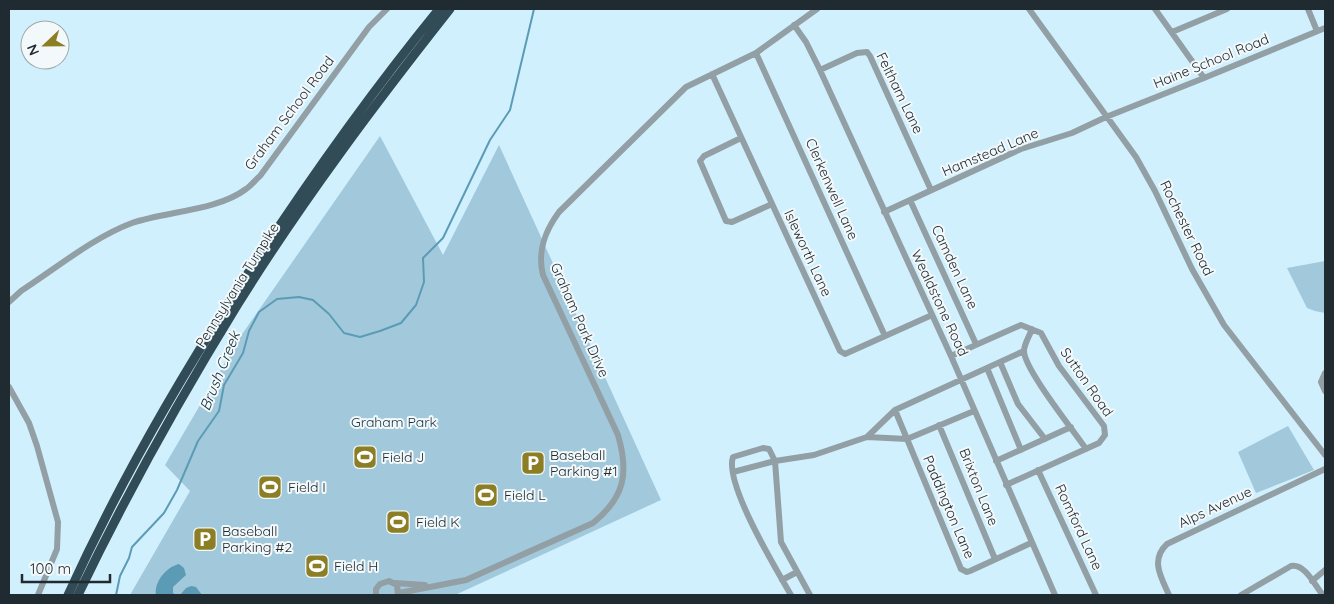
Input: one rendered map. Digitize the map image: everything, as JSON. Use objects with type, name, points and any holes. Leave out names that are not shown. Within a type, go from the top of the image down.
[{"type":"highway","name":"Pennsylvania Turnpike","points":[[68,595],[138,455],[228,304],[280,222],[358,112],[438,9]]},
{"type":"highway","name":"Pennsylvania Turnpike","points":[[78,595],[156,444],[239,303],[299,212],[374,108],[450,9]]},
{"type":"street","name":"Graham School Road","points":[[9,302],[21,291],[109,233],[133,223],[230,198],[246,190],[260,176],[370,27],[387,9]]},
{"type":"street","name":"Graham Park Drive","points":[[395,583],[399,594],[431,586],[450,584],[478,576],[593,523],[609,509],[618,495],[624,475],[624,456],[618,435],[543,275],[540,264],[542,244],[548,226],[559,212],[686,87],[756,53],[817,9]]},
{"type":"street","name":"Rochester Road","points":[[1029,9],[1136,157],[1155,191],[1196,276],[1224,325],[1325,455]]},
{"type":"street","points":[[1155,9],[1204,78]]},
{"type":"street","points":[[1172,32],[1227,9]]},
{"type":"street","points":[[1308,9],[1317,31]]},
{"type":"street","name":"Wealdstone Road","points":[[794,26],[809,47],[820,70],[932,315],[1055,595]]},
{"type":"street","name":"Haine School Road","points":[[1106,117],[1325,28]]},
{"type":"street","name":"Feltham Lane","points":[[820,70],[857,52],[867,52],[931,190]]},
{"type":"street","name":"Clerkenwell Lane","points":[[756,53],[885,336]]},
{"type":"street","name":"Isleworth Lane","points":[[712,74],[840,351],[845,354],[932,315]]},
{"type":"street","name":"Hamstead Lane","points":[[884,212],[1021,149],[1072,133],[1106,117]]},
{"type":"street","points":[[741,138],[704,156],[700,161],[726,221],[732,222],[772,204]]},
{"type":"street","name":"Camden Lane","points":[[910,200],[976,344]]},
{"type":"street","points":[[950,356],[1021,325],[1032,329],[1024,351],[1039,383],[1086,448]]},
{"type":"street","name":"Sutton Road","points":[[1006,485],[1102,440],[1105,435],[1104,426],[1059,366],[1041,333],[1032,329]]},
{"type":"street","points":[[867,437],[895,410],[1024,351]]},
{"type":"street","points":[[1000,362],[1018,404],[1044,439]]},
{"type":"street","points":[[987,368],[1021,450]]},
{"type":"street","points":[[1325,373],[1321,382],[1325,391]]},
{"type":"street","points":[[9,387],[29,423],[38,446],[58,522],[57,549],[38,595]]},
{"type":"street","name":"Paddington Lane","points":[[895,410],[961,568],[966,572],[970,571],[1031,542]]},
{"type":"street","points":[[733,472],[814,455],[867,437],[907,438],[974,411]]},
{"type":"street","name":"Brixton Lane","points":[[939,425],[995,559]]},
{"type":"street","points":[[996,461],[1071,427]]},
{"type":"street","points":[[791,595],[757,535],[740,497],[731,464],[733,457],[769,448],[775,462],[781,542],[810,595]]},
{"type":"street","name":"Romford Lane","points":[[1038,470],[1094,594]]},
{"type":"street","name":"Alps Avenue","points":[[1169,595],[1157,564],[1160,552],[1167,544],[1325,470]]},
{"type":"street","points":[[1241,595],[1291,566],[1296,565],[1302,568],[1322,595]]},
{"type":"street","points":[[1312,581],[1325,570]]},
{"type":"street","points":[[782,580],[798,572]]},
{"type":"street","name":"Graham Park Drive","points":[[375,594],[382,582],[389,581],[431,586]]},
{"type":"green space","name":"Graham Park","points":[[380,136],[443,255],[499,145],[661,500],[455,595],[130,595],[190,491],[165,465],[238,340]]},
{"type":"green space","points":[[1325,261],[1325,313],[1307,308],[1287,268]]},
{"type":"green space","points":[[1288,426],[1314,470],[1256,493],[1238,452]]},
{"type":"shaded area","points":[[179,564],[184,568],[186,575],[173,587],[173,593],[176,595],[156,595],[159,580],[170,568]]},
{"type":"shaded area","points":[[196,587],[202,595],[180,595],[186,588]]},
{"type":"waterway","name":"Brush Creek","points":[[116,595],[120,576],[132,547],[164,513],[177,490],[198,441],[219,411],[224,385],[243,353],[249,331],[259,312],[277,299],[299,297],[313,300],[329,314],[344,333],[360,337],[401,323],[416,305],[424,282],[423,258],[443,238],[490,140],[510,110],[534,9]]},
{"type":"place","name":"Field J","points":[[365,457]]},
{"type":"place","name":"Baseball Parking #1","points":[[533,463]]},
{"type":"place","name":"Field I","points":[[270,487]]},
{"type":"place","name":"Field L","points":[[486,495]]},
{"type":"place","name":"Field K","points":[[398,522]]},
{"type":"place","name":"Baseball Parking #2","points":[[205,539]]},
{"type":"place","name":"Field H","points":[[317,566]]}]
